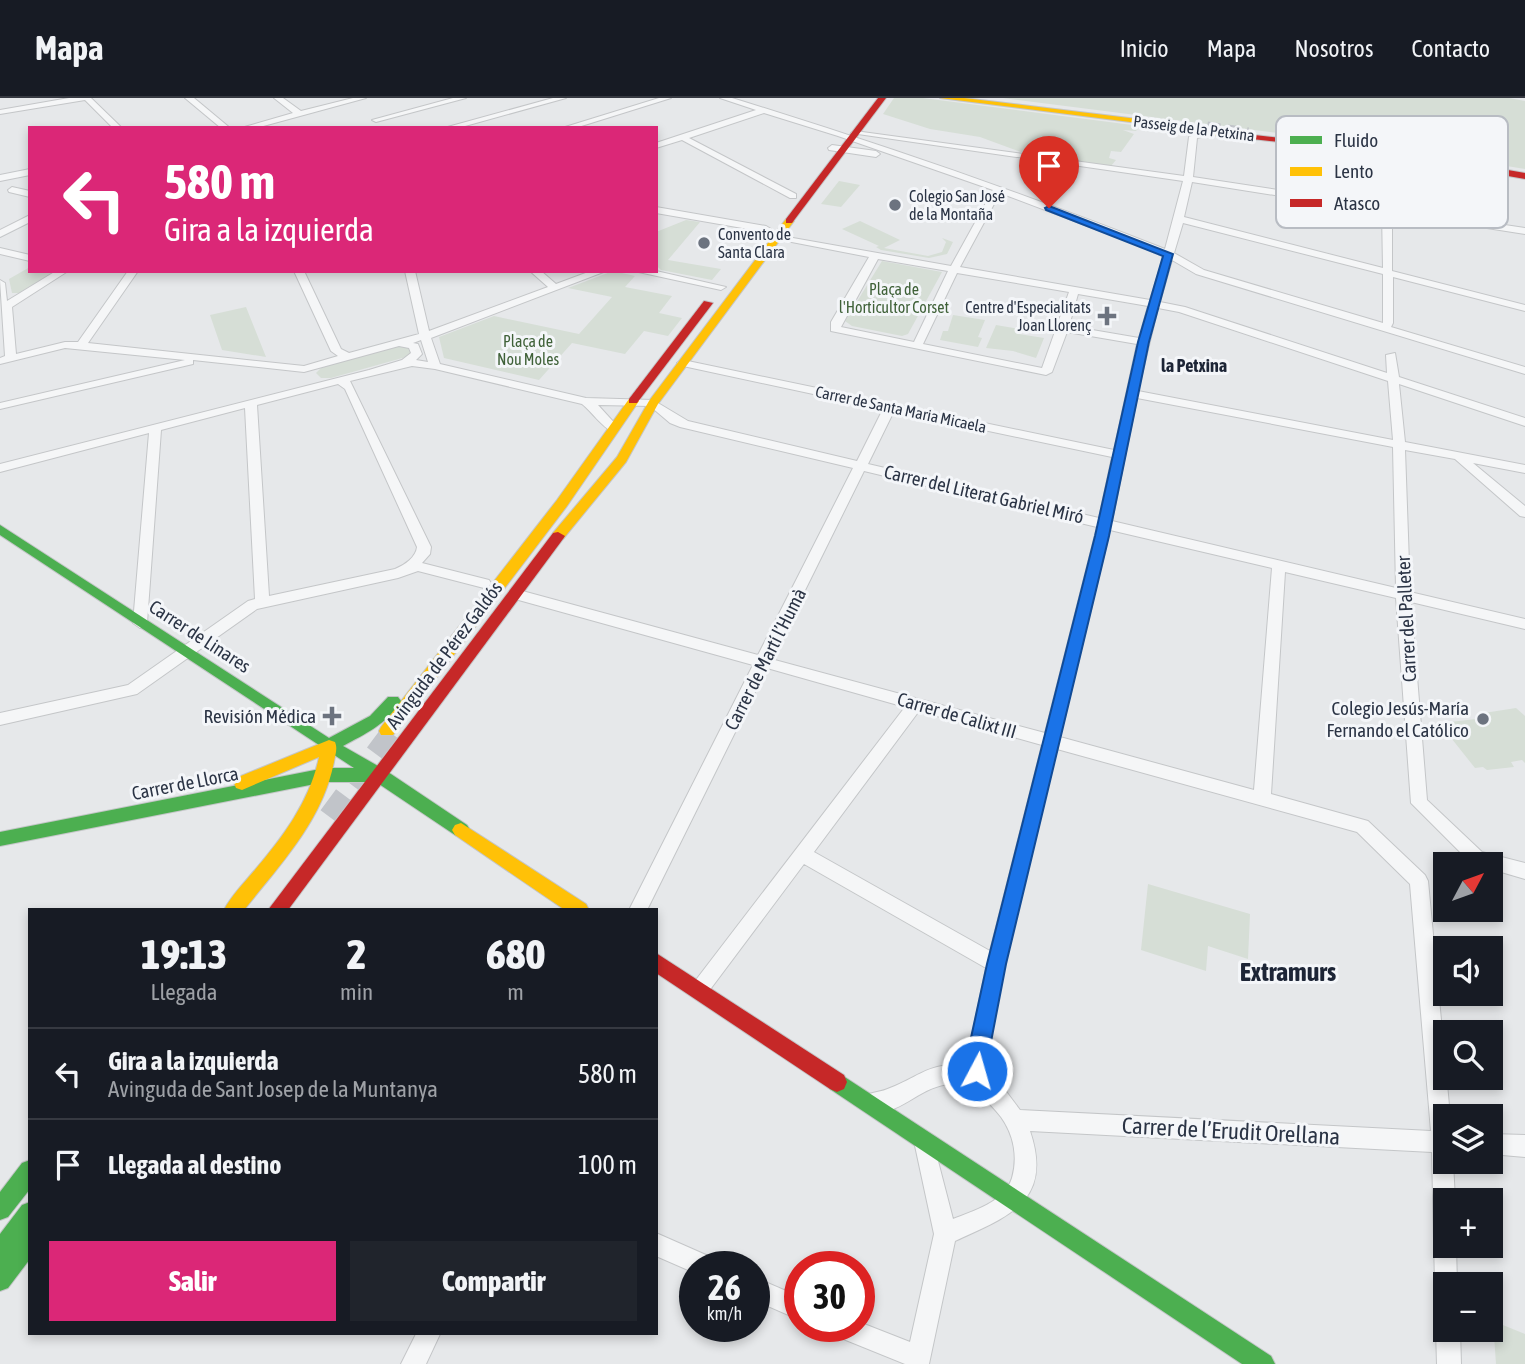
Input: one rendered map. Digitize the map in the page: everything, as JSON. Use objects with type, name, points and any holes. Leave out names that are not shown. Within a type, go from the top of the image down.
[{"type":"main road","name":"Avinguda de Pérez Galdós","points":[[279,908],[582,504],[607,480],[622,459],[653,403],[771,234],[844,140],[866,98]]},
{"type":"main road","name":"Avinguda de Pérez Galdós","points":[[640,423],[577,491],[390,732],[562,503],[600,445],[721,287],[771,234],[793,196],[883,98]]},
{"type":"main road","name":"Passeig de la Petxina","points":[[944,98],[1276,139]]},
{"type":"main road","points":[[970,98],[1000,102]]},
{"type":"main road","name":"Passeig de la Petxina","points":[[1187,126],[1206,130]]},
{"type":"main road","name":"Avinguda de Pérez Galdós","points":[[179,806],[329,746],[366,727],[385,711],[550,499],[600,445]]},
{"type":"main road","name":"Carrer de Linares","points":[[0,529],[184,652],[329,746],[379,775],[577,908]]},
{"type":"main road","points":[[235,908],[298,825],[325,775],[329,762],[329,746]]},
{"type":"main road","name":"Carrer de Llorca","points":[[0,839],[179,806],[325,775],[379,775]]},
{"type":"main road","points":[[253,908],[327,817],[262,908]]},
{"type":"main road","points":[[658,962],[1264,1364]]},
{"type":"main road","points":[[0,1209],[28,1174]]},
{"type":"main road","points":[[0,1239],[28,1203]]},
{"type":"main road","points":[[0,1253],[28,1216]]},
{"type":"main road","points":[[0,1280],[28,1243]]},
{"type":"street","points":[[0,112],[85,98],[116,126]]},
{"type":"street","points":[[189,98],[224,126]]},
{"type":"street","points":[[278,98],[299,114]]},
{"type":"street","points":[[373,110],[377,124],[462,98]]},
{"type":"street","points":[[456,126],[562,98]]},
{"type":"street","points":[[573,126],[667,98]]},
{"type":"street","points":[[724,98],[844,140],[913,159]]},
{"type":"street","points":[[253,126],[368,99]]},
{"type":"street","points":[[658,145],[762,111]]},
{"type":"street","points":[[981,1086],[977,1059],[996,964],[1104,522],[1143,342],[1179,219],[1188,179],[1193,137],[1206,130]]},
{"type":"street","points":[[844,140],[886,136],[1276,193]]},
{"type":"street","points":[[869,144],[890,142],[886,136]]},
{"type":"street","points":[[682,137],[793,196]]},
{"type":"street","points":[[844,140],[869,144],[998,189],[1168,254],[1200,272],[1525,371]]},
{"type":"street","points":[[899,154],[894,147],[909,140]]},
{"type":"street","points":[[0,178],[28,172]]},
{"type":"street","points":[[916,346],[954,268],[998,189]]},
{"type":"street","points":[[12,190],[28,194]]},
{"type":"street","points":[[658,210],[876,256],[1181,309],[1525,422]]},
{"type":"street","points":[[11,219],[27,221]]},
{"type":"street","points":[[1179,219],[1525,308]]},
{"type":"street","points":[[0,234],[27,221]]},
{"type":"street","points":[[1385,328],[1388,323],[1385,272],[1386,228]]},
{"type":"street","points":[[1505,228],[1525,231]]},
{"type":"street","points":[[0,251],[28,258]]},
{"type":"street","points":[[876,256],[836,322],[835,329],[1046,372],[1075,289]]},
{"type":"street","points":[[7,306],[60,273]]},
{"type":"street","points":[[81,345],[132,273]]},
{"type":"street","points":[[300,273],[336,351],[348,357]]},
{"type":"street","points":[[410,273],[435,366]]},
{"type":"street","points":[[537,273],[555,288]]},
{"type":"street","points":[[7,306],[5,360],[65,345],[81,345],[303,369],[425,336],[596,273]]},
{"type":"street","points":[[649,273],[721,287]]},
{"type":"street","points":[[0,283],[2,302],[7,306]]},
{"type":"street","points":[[1062,328],[1143,342]]},
{"type":"street","points":[[392,366],[417,354],[414,346],[397,344]]},
{"type":"street","name":"Carrer del Palleter","points":[[1391,355],[1399,445],[1404,594],[1419,803],[1477,858],[1525,871]]},
{"type":"street","points":[[0,406],[203,358]]},
{"type":"street","points":[[0,468],[412,363],[586,401],[653,403]]},
{"type":"street","name":"Carrer de Santa Maria Micaela","points":[[683,363],[1119,455]]},
{"type":"street","points":[[303,369],[311,383],[324,384]]},
{"type":"street","points":[[0,719],[132,690],[250,607],[403,572],[409,568],[422,554],[424,547],[350,388],[345,382],[338,381]]},
{"type":"street","points":[[1131,393],[1525,469]]},
{"type":"street","points":[[586,401],[598,410],[613,428]]},
{"type":"street","points":[[251,403],[260,590],[261,597],[267,603]]},
{"type":"street","name":"Carrer del Literat Gabriel Miró","points":[[653,403],[674,420],[684,424],[1525,624]]},
{"type":"street","name":"Carrer de Martí l’Humà","points":[[639,908],[890,407]]},
{"type":"street","points":[[140,623],[155,429]]},
{"type":"street","points":[[1459,457],[1525,513]]},
{"type":"street","points":[[1262,798],[1279,564]]},
{"type":"street","points":[[409,568],[420,566],[484,583]]},
{"type":"street","name":"Carrer de Calixt III","points":[[515,594],[1362,826],[1419,881],[1440,1104]]},
{"type":"street","points":[[699,989],[916,704]]},
{"type":"street","points":[[802,854],[996,964]]},
{"type":"street","points":[[871,1102],[901,1096],[934,1076],[951,1074],[969,1077],[1001,1102],[1016,1120],[1027,1152],[1025,1175],[1014,1199],[945,1234]]},
{"type":"street","name":"Carrer de l’Erudit Orellana","points":[[1016,1120],[1433,1140]]},
{"type":"street","points":[[875,1342],[917,1360],[945,1234],[923,1138]]},
{"type":"street","points":[[1503,1145],[1525,1146]]},
{"type":"street","points":[[1444,1174],[1446,1272]]},
{"type":"street","points":[[658,1245],[679,1254]]},
{"type":"street","points":[[413,1364],[428,1335]]},
{"type":"street","points":[[1448,1342],[1449,1364]]},
{"type":"green space","points":[[894,98],[923,98],[1140,126],[1136,131],[1123,130],[1134,134],[1121,152],[1111,151],[1109,158],[1116,160],[1111,166],[1021,152],[980,137],[930,129],[883,114]]},
{"type":"green space","points":[[1003,98],[1509,98],[1525,101],[1525,169],[1508,166],[1508,116],[1276,116],[1276,133]]},
{"type":"green space","points":[[839,181],[860,185],[841,207],[821,204]]},
{"type":"green space","points":[[686,220],[700,222],[668,260],[721,269],[712,280],[661,270],[658,267],[658,231]]},
{"type":"green space","points":[[860,221],[900,240],[884,248],[928,256],[942,252],[946,242],[942,238],[953,242],[947,254],[929,258],[881,250],[876,247],[879,246],[842,229]]},
{"type":"green space","name":"Plaça de l'Horticultor Corset","points":[[882,261],[942,272],[908,334],[902,336],[852,326],[845,321]]},
{"type":"green space","points":[[28,268],[28,273],[52,273],[19,293],[12,293],[9,279]]},
{"type":"green space","name":"Plaça de Nou Moles","points":[[608,273],[635,276],[625,287],[672,296],[659,313],[682,318],[668,336],[644,331],[625,354],[572,343],[539,380],[444,358],[439,337],[494,316],[579,334],[612,297],[568,288]]},
{"type":"green space","points":[[246,307],[266,357],[222,350],[210,315]]},
{"type":"green space","points":[[953,315],[985,320],[978,337],[982,338],[978,347],[940,340],[943,331],[948,331]]},
{"type":"green space","points":[[996,325],[1020,329],[1019,334],[1044,338],[1036,358],[1013,351],[986,348]]},
{"type":"green space","points":[[398,346],[409,346],[413,352],[406,357],[331,378],[321,378],[316,373],[323,366]]},
{"type":"green space","points":[[1516,708],[1525,716],[1525,763],[1522,760],[1511,762],[1514,767],[1487,770],[1483,767],[1475,768],[1444,729],[1453,728],[1450,722],[1476,719],[1480,723],[1490,722],[1484,713]]},
{"type":"green space","points":[[1148,884],[1250,914],[1248,959],[1208,946],[1206,971],[1141,950]]},
{"type":"green space","points":[[1503,1325],[1525,1334],[1525,1364],[1496,1364],[1494,1342],[1503,1342]]},
{"type":"tunnel","points":[[1207,128],[1248,134]]},
{"type":"tunnel","points":[[331,818],[394,733]]},
{"type":"traffic: fast","points":[[0,529],[329,746],[379,775]]},
{"type":"traffic: fast","points":[[329,746],[376,720],[393,701]]},
{"type":"traffic: fast","points":[[0,839],[325,775],[379,775],[461,830]]},
{"type":"traffic: fast","points":[[837,1082],[1263,1364]]},
{"type":"traffic: fast","points":[[0,1209],[28,1174]]},
{"type":"traffic: fast","points":[[0,1252],[28,1216]]},
{"type":"traffic: fast","points":[[0,1280],[28,1243]]},
{"type":"traffic: slow","points":[[944,98],[1228,134]]},
{"type":"traffic: slow","points":[[558,536],[622,459],[653,403],[789,221]]},
{"type":"traffic: slow","points":[[387,731],[562,503],[633,401]]},
{"type":"traffic: slow","points":[[242,783],[329,746]]},
{"type":"traffic: slow","points":[[235,908],[279,854],[306,814],[324,770],[329,746]]},
{"type":"traffic: slow","points":[[461,830],[577,908]]},
{"type":"traffic: jam","points":[[789,221],[882,98]]},
{"type":"traffic: jam","points":[[1228,134],[1276,139]]},
{"type":"traffic: jam","points":[[1508,173],[1525,176]]},
{"type":"traffic: jam","points":[[633,401],[708,303]]},
{"type":"traffic: jam","points":[[279,908],[558,536]]},
{"type":"traffic: jam","points":[[658,963],[837,1082]]},
{"type":"place","name":"Colegio San José de la Montaña","points":[[895,205]]},
{"type":"place","name":"Convento de Santa Clara","points":[[704,243]]},
{"type":"place","name":"Centre d'Especialitats Joan Llorenç","points":[[1107,316]]},
{"type":"place","name":"Revisión Médica","points":[[332,716]]},
{"type":"place","name":"Colegio Jesús-María Fernando el Católico","points":[[1483,719]]},
{"type":"district","name":"la Petxina","points":[[1194,365]]},
{"type":"district","name":"Extramurs","points":[[1288,972]]},
{"type":"route","points":[[977,1071],[979,1047],[996,964],[1102,536],[1143,342],[1168,254],[1049,208]]}]
